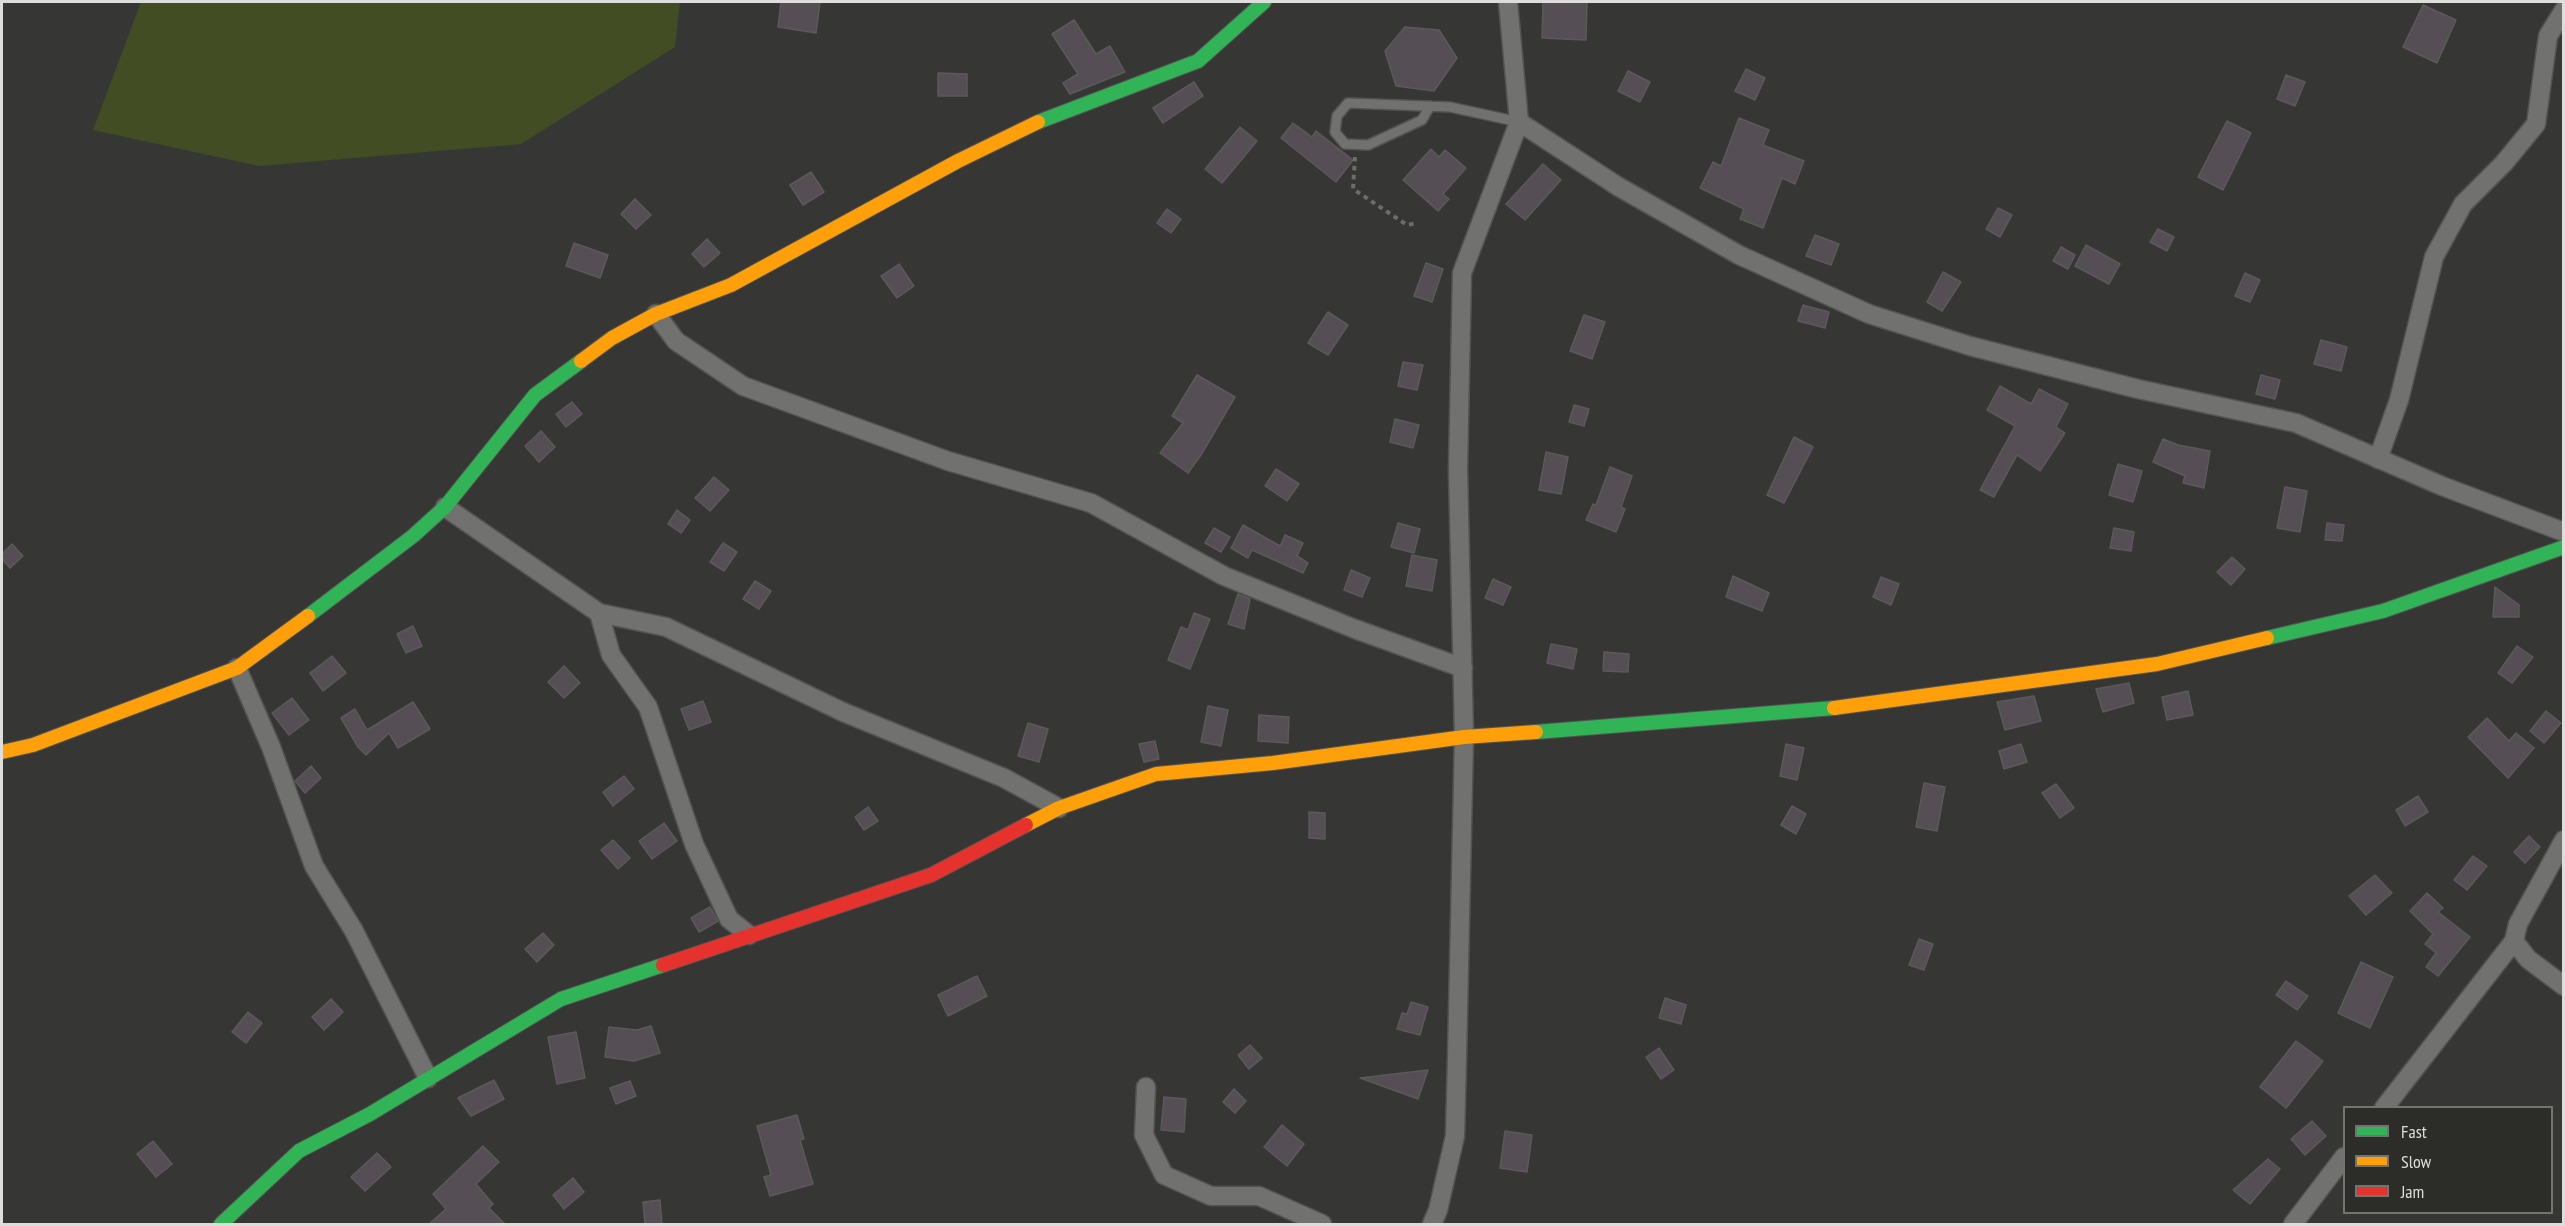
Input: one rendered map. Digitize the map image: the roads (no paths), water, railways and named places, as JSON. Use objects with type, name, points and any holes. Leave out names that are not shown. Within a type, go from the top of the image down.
[{"type":"street","points":[[2,752],[33,745],[237,668],[365,574],[445,507],[535,395],[612,338],[657,314],[731,285],[958,161],[1041,121],[1198,61],[1264,2]]},
{"type":"street","points":[[1431,1224],[1438,1210],[1455,1136],[1464,737],[1458,469],[1462,273],[1519,122],[1508,2]]},
{"type":"street","points":[[2378,459],[2399,400],[2434,257],[2463,204],[2504,163],[2536,124],[2548,36],[2564,10]]},
{"type":"street","points":[[1519,122],[1619,187],[1739,255],[1869,314],[1970,346],[2126,386],[2296,423],[2442,486],[2564,532]]},
{"type":"street","points":[[657,314],[676,341],[743,386],[948,461],[1090,503],[1224,576],[1355,629],[1463,668]]},
{"type":"street","points":[[445,507],[598,613],[666,627],[832,707],[1004,778],[1059,808]]},
{"type":"street","points":[[221,1224],[299,1151],[370,1114],[561,999],[931,875],[1059,808],[1156,774],[1273,763],[1464,737],[1803,712],[2157,664],[2383,611],[2564,547]]},
{"type":"street","points":[[598,613],[610,655],[648,707],[694,844],[729,920],[749,935]]},
{"type":"street","points":[[237,668],[271,747],[314,866],[354,931],[428,1078]]},
{"type":"street","points":[[2385,1106],[2514,941],[2518,924],[2564,840]]},
{"type":"street","points":[[2514,941],[2528,959],[2564,986]]},
{"type":"street","points":[[1146,1088],[1144,1135],[1164,1175],[1211,1196],[1259,1196],[1322,1224]]},
{"type":"street","points":[[2293,1224],[2343,1157]]},
{"type":"lane","points":[[1430,106],[1422,120],[1368,145],[1345,144],[1335,132],[1338,116],[1348,103],[1430,106],[1450,107],[1519,122]]}]
